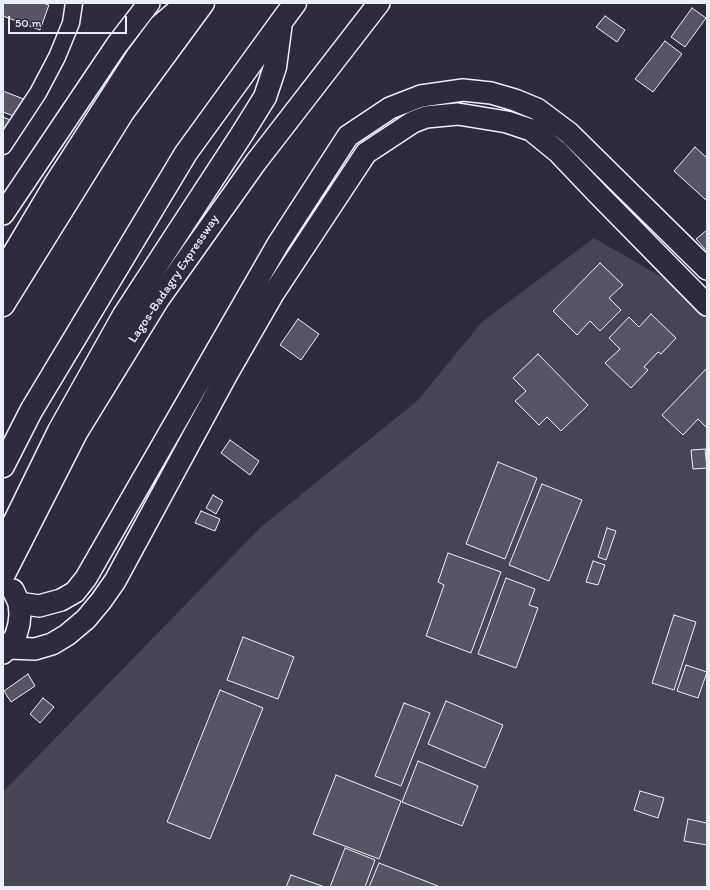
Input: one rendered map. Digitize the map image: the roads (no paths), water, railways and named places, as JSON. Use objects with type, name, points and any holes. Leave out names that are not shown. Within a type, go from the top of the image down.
[{"type":"highway","points":[[8,263],[56,183],[137,57],[160,26],[188,3]]},
{"type":"highway","points":[[3,305],[123,112],[203,3]]},
{"type":"highway","points":[[3,466],[31,411],[186,153],[295,3]]},
{"type":"highway","points":[[3,549],[13,525],[59,431],[124,315],[238,141],[265,97],[275,67],[281,22]]},
{"type":"main road","points":[[3,214],[116,46],[149,3]]},
{"type":"main road","name":"Lagos-Badagry Expressway","points":[[3,577],[77,432],[158,300],[256,162],[379,3]]},
{"type":"main road","points":[[19,602],[39,606],[60,600],[75,592],[86,578],[278,244],[348,136],[390,108],[421,96],[463,90],[491,93],[515,100],[537,109],[569,133],[707,269]]},
{"type":"main road","points":[[5,651],[35,649],[52,644],[86,619],[101,601],[115,581],[227,374],[273,294],[366,153],[413,122],[426,117],[458,114],[507,122],[530,130],[558,152],[707,305]]},
{"type":"main road","points":[[3,577],[7,580],[15,592],[19,602],[20,614],[16,635],[5,651]]},
{"type":"street","points":[[3,146],[38,93],[57,57],[71,23],[74,3]]}]
